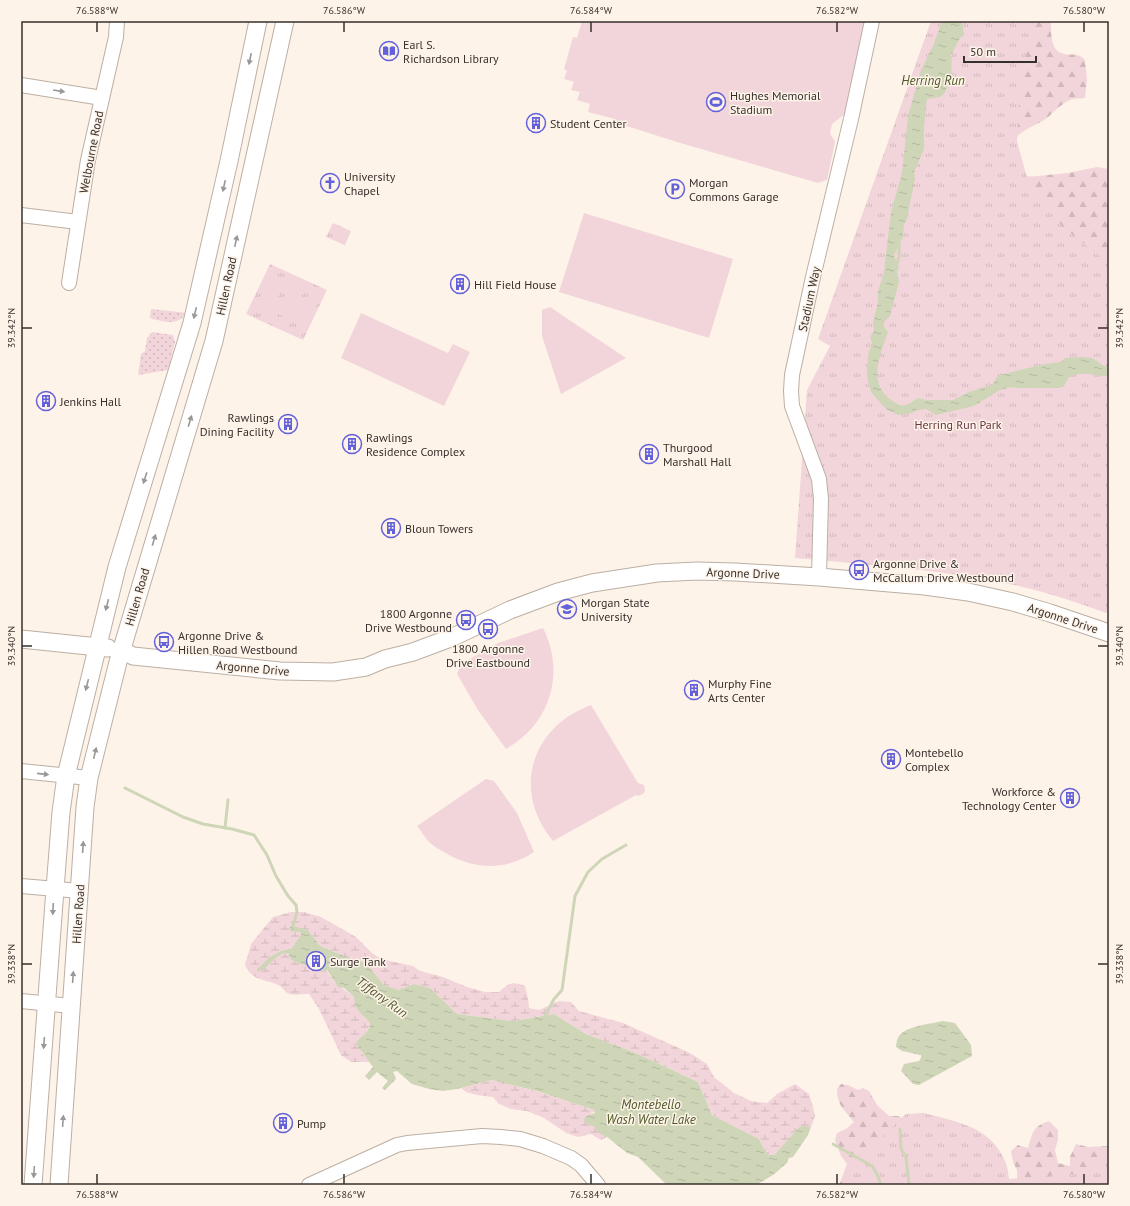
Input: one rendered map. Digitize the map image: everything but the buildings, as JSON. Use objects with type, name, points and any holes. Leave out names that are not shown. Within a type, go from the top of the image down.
[{"type":"main road","name":"Hillen Road","points":[[33,1185],[61,812],[66,776],[117,567],[189,334],[213,234],[258,21]]},
{"type":"main road","name":"Hillen Road","points":[[59,1185],[85,807],[89,778],[121,650],[214,341],[285,21]]},
{"type":"main road","points":[[243,92],[268,98]]},
{"type":"main road","points":[[189,334],[214,341]]},
{"type":"main road","points":[[154,449],[179,458]]},
{"type":"main road","name":"Argonne Drive","points":[[21,639],[121,650],[134,647],[322,662],[385,660],[413,652],[454,637],[510,610],[558,592],[592,583],[657,573],[697,572],[736,572],[819,577],[912,585],[968,592],[1042,611],[1109,633]]},
{"type":"street","name":"Welbourne Road","points":[[69,283],[88,160],[116,37],[117,21]]},
{"type":"street","name":"Stadium Way","points":[[819,577],[821,499],[819,479],[792,406],[792,375],[872,21]]},
{"type":"street","points":[[21,85],[102,98]]},
{"type":"street","points":[[21,215],[78,222]]},
{"type":"street","points":[[21,771],[89,778]]},
{"type":"street","points":[[21,886],[80,891]]},
{"type":"street","points":[[21,1002],[71,1006]]},
{"type":"street","points":[[309,1185],[397,1145],[415,1142],[490,1136],[528,1141],[560,1153],[581,1165],[598,1185]]},
{"type":"green space","name":"Hughes Memorial Stadium","points":[[582,21],[866,21],[845,114],[832,124],[830,133],[835,142],[827,180],[818,183],[677,142],[614,122],[615,119],[588,112],[590,104],[577,100],[580,92],[571,90],[574,82],[564,79],[567,71],[564,69],[573,37],[577,38]]},
{"type":"green space","name":"Herring Run Park","points":[[931,21],[1035,21],[1022,72],[1019,102],[1017,141],[1026,174],[1041,198],[1062,226],[1098,255],[1109,260],[1109,614],[1042,592],[991,580],[907,569],[795,558],[807,390],[830,346],[818,339]]},
{"type":"green space","points":[[975,21],[1051,21],[1052,39],[1057,51],[1065,54],[1076,55],[1085,60],[1087,80],[1085,98],[1070,100],[1047,118],[1026,130],[1015,139],[1017,178],[1068,173],[1097,167],[1109,169],[1109,347],[902,311]]},
{"type":"green space","points":[[584,213],[733,259],[709,338],[559,292]]},
{"type":"green space","points":[[333,223],[351,231],[345,245],[326,237]]},
{"type":"green space","points":[[270,264],[327,290],[303,340],[246,314]]},
{"type":"green space","points":[[272,273],[286,280],[271,311],[257,304]]},
{"type":"green space","points":[[291,282],[305,289],[290,320],[276,313]]},
{"type":"green space","points":[[310,291],[321,296],[306,327],[295,322]]},
{"type":"green space","points":[[550,307],[626,358],[561,394],[542,336],[542,310]]},
{"type":"green space","points":[[151,309],[187,313],[179,320],[167,322],[152,319],[150,317]]},
{"type":"green space","points":[[361,313],[448,353],[453,344],[470,352],[444,406],[341,358]]},
{"type":"green space","points":[[152,332],[173,335],[175,342],[168,370],[138,375],[141,354],[145,351],[147,338]]},
{"type":"green space","points":[[543,628],[550,645],[553,663],[553,680],[550,696],[543,712],[534,726],[521,739],[506,749],[478,710],[457,674],[461,664],[498,643]]},
{"type":"green space","points":[[591,705],[638,783],[644,785],[645,791],[643,794],[638,796],[636,795],[553,841],[540,822],[533,802],[531,782],[534,762],[542,745],[554,728],[570,715]]},
{"type":"green space","points":[[486,779],[494,781],[517,813],[534,852],[524,858],[503,865],[481,865],[460,860],[438,849],[428,841],[417,826]]},
{"type":"green space","points":[[291,912],[304,912],[321,917],[356,937],[372,953],[381,959],[413,966],[420,971],[443,977],[467,987],[485,992],[499,992],[511,984],[521,984],[525,986],[529,1008],[539,1010],[559,1001],[571,1002],[579,1011],[623,1023],[690,1053],[707,1064],[714,1077],[734,1093],[751,1101],[767,1103],[777,1094],[795,1084],[809,1094],[815,1116],[811,1127],[799,1127],[774,1155],[768,1155],[759,1139],[712,1115],[698,1082],[638,1054],[586,1034],[554,1014],[513,1021],[457,1014],[430,988],[414,984],[398,990],[384,985],[365,962],[354,960],[320,946],[308,930],[302,929],[296,932],[300,932],[301,936],[292,948],[281,951],[265,962],[260,972],[277,957],[288,953],[291,960],[320,971],[326,970],[335,983],[353,996],[356,1007],[370,1024],[365,1035],[358,1040],[362,1053],[370,1062],[351,1062],[341,1055],[319,1009],[309,994],[289,994],[282,987],[255,977],[245,965],[251,944],[273,917]]},
{"type":"green space","points":[[492,1080],[536,1091],[594,1110],[595,1112],[591,1113],[594,1124],[600,1132],[607,1137],[601,1140],[591,1134],[578,1137],[566,1133],[544,1118],[527,1111],[511,1109],[499,1104],[493,1097],[466,1092],[461,1088]]},
{"type":"green space","points":[[841,1084],[848,1085],[858,1090],[863,1088],[869,1091],[877,1105],[889,1116],[898,1116],[905,1119],[989,1185],[839,1185],[847,1164],[841,1156],[835,1140],[837,1133],[846,1129],[854,1122],[838,1100],[837,1089]]},
{"type":"green space","points":[[924,1113],[971,1127],[991,1140],[999,1149],[1006,1163],[1009,1179],[1079,1172],[1109,1154],[1109,1185],[850,1185],[847,1170],[906,1114]]},
{"type":"green space","points":[[1049,1121],[1058,1130],[1058,1140],[1055,1150],[1058,1163],[1070,1166],[1070,1157],[1076,1144],[1088,1147],[1109,1146],[1109,1185],[1017,1185],[1017,1170],[1013,1162],[1011,1151],[1018,1145],[1028,1148],[1036,1128]]},
{"type":"water","name":"Herring Run","points":[[942,21],[962,21],[964,35],[960,38],[951,55],[952,74],[948,87],[940,97],[927,99],[924,127],[924,149],[914,172],[915,178],[907,219],[904,224],[903,237],[894,255],[899,268],[897,272],[899,282],[890,316],[884,322],[884,327],[888,332],[879,359],[877,377],[879,385],[891,400],[899,405],[904,405],[918,398],[926,400],[953,400],[969,392],[992,385],[1000,375],[1045,364],[1061,362],[1065,358],[1092,358],[1106,367],[1109,364],[1109,376],[1079,374],[1069,377],[1064,386],[1059,388],[1010,387],[998,391],[974,406],[936,415],[926,409],[899,415],[886,409],[871,392],[867,377],[868,355],[872,343],[870,337],[874,331],[873,323],[878,302],[878,292],[884,271],[891,212],[902,173],[908,116],[921,70],[933,46]]},
{"type":"water","name":"Montebello Wash Water Lake","points":[[290,926],[308,930],[320,946],[354,960],[365,962],[384,985],[398,990],[414,984],[430,988],[457,1014],[513,1021],[554,1014],[586,1034],[638,1054],[698,1082],[712,1115],[759,1139],[768,1155],[774,1155],[799,1127],[811,1127],[808,1135],[793,1157],[789,1158],[787,1163],[773,1175],[756,1185],[667,1185],[638,1157],[627,1153],[607,1137],[599,1133],[594,1126],[587,1123],[584,1119],[586,1116],[595,1113],[594,1110],[537,1091],[492,1080],[443,1091],[412,1084],[397,1071],[393,1072],[396,1078],[395,1080],[385,1090],[382,1088],[388,1081],[377,1072],[369,1080],[365,1076],[373,1067],[356,1044],[357,1041],[365,1034],[370,1024],[356,1007],[353,996],[344,988],[338,987],[327,970],[320,971],[310,966],[300,964],[291,960],[288,953],[275,958],[265,968],[257,972],[257,969],[270,957],[281,951],[292,948],[301,935],[300,932],[290,931]]},
{"type":"water","points":[[943,1021],[955,1023],[971,1045],[972,1056],[919,1085],[913,1084],[901,1071],[904,1064],[919,1061],[921,1055],[902,1051],[896,1047],[898,1038],[901,1034],[911,1028]]},
{"type":"waterway","name":"Herring Run","points":[[896,267],[899,257],[899,243]]},
{"type":"waterway","name":"Tiffany Run","points":[[125,788],[183,817],[203,824],[232,829],[254,835],[267,855],[276,876],[288,896],[296,905],[297,912],[293,926],[295,929]]},
{"type":"waterway","points":[[225,828],[228,800]]},
{"type":"waterway","points":[[544,1018],[554,999],[562,990],[575,896],[588,872],[602,859],[626,845]]},
{"type":"waterway","points":[[900,1129],[901,1149],[906,1157],[909,1185]]},
{"type":"waterway","name":"Tiffany Run","points":[[833,1144],[872,1166],[881,1185]]},
{"type":"place","name":"Earl S. Richardson Library","points":[[389,51]]},
{"type":"place","name":"Hughes Memorial Stadium","points":[[716,102]]},
{"type":"place","name":"Student Center","points":[[536,123]]},
{"type":"place","name":"University Chapel","points":[[330,183]]},
{"type":"place","name":"Morgan Commons Garage","points":[[675,189]]},
{"type":"place","name":"Hill Field House","points":[[460,284]]},
{"type":"place","name":"Jenkins Hall","points":[[46,401]]},
{"type":"place","name":"Rawlings Dining Facility","points":[[288,424]]},
{"type":"place","name":"Rawlings Residence Complex","points":[[352,444]]},
{"type":"place","name":"Thurgood Marshall Hall","points":[[649,454]]},
{"type":"place","name":"Bloun Towers","points":[[391,528]]},
{"type":"place","name":"Argonne Drive & McCallum Drive Westbound","points":[[859,570]]},
{"type":"place","name":"Morgan State University","points":[[567,609]]},
{"type":"place","name":"1800 Argonne Drive Westbound","points":[[466,620]]},
{"type":"place","name":"1800 Argonne Drive Eastbound","points":[[488,629]]},
{"type":"place","name":"Argonne Drive & Hillen Road Westbound","points":[[164,642]]},
{"type":"place","name":"Murphy Fine Arts Center","points":[[694,690]]},
{"type":"place","name":"Montebello Complex","points":[[891,759]]},
{"type":"place","name":"Workforce & Technology Center","points":[[1070,798]]},
{"type":"place","name":"Surge Tank","points":[[316,961]]},
{"type":"place","name":"Pump","points":[[283,1123]]}]
